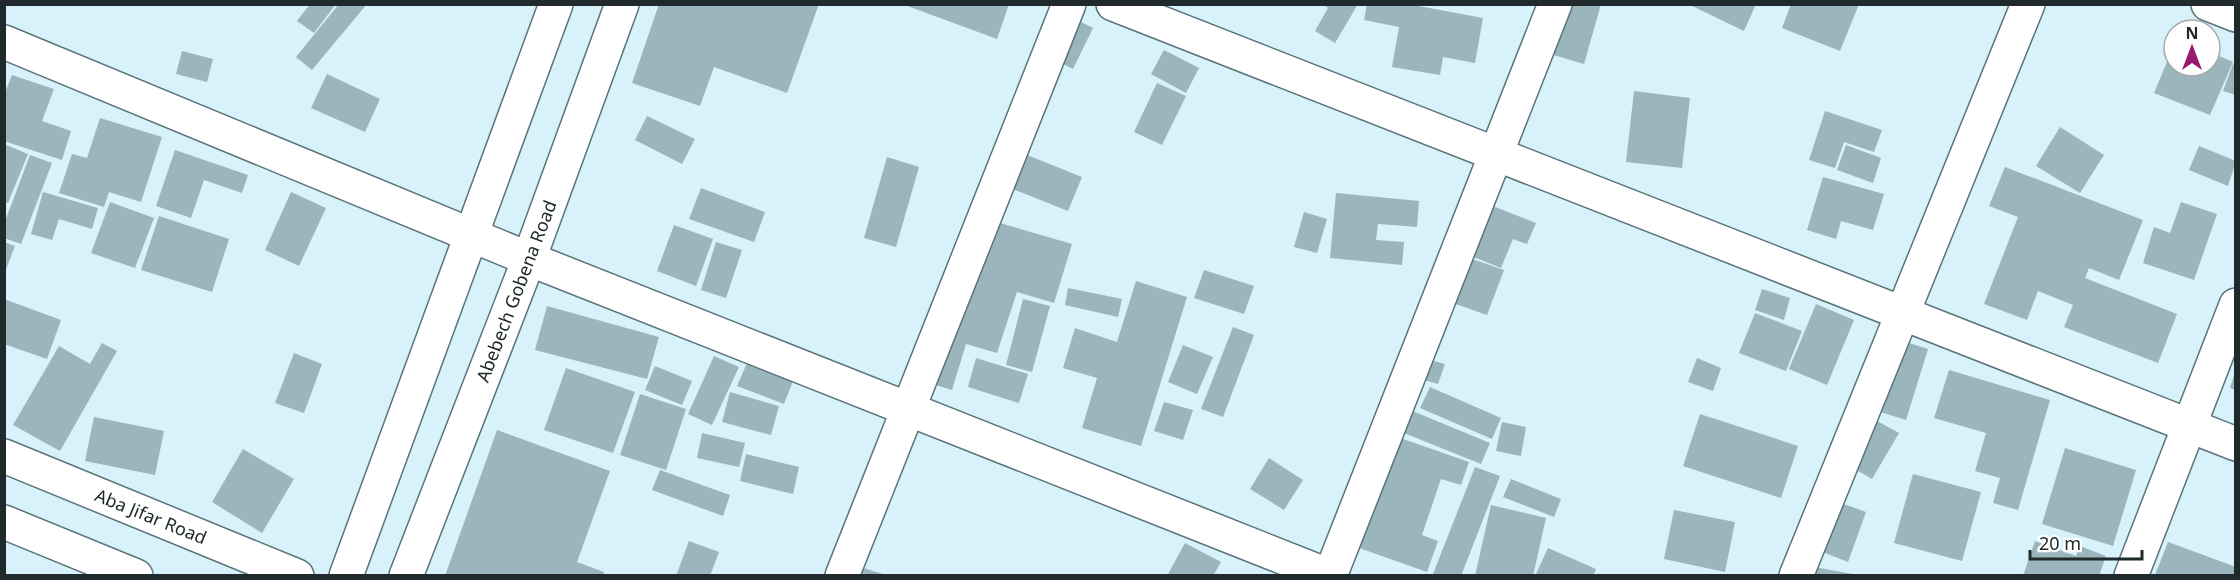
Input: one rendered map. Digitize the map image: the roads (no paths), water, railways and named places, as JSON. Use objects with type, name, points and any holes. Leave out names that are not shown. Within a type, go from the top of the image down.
[{"type":"street","points":[[346,576],[556,4]]},
{"type":"street","name":"Abebech Gobena Road","points":[[406,576],[529,259],[622,4]]},
{"type":"street","points":[[842,576],[1069,4]]},
{"type":"street","points":[[1113,4],[2235,444]]},
{"type":"street","points":[[4,42],[529,259],[1330,576],[1555,4]]},
{"type":"street","points":[[1796,576],[2028,4]]},
{"type":"street","points":[[2208,4],[2235,15]]},
{"type":"street","points":[[2131,576],[2235,305]]},
{"type":"street","name":"Aba Jifar Road","points":[[4,456],[297,576]]},
{"type":"street","points":[[4,522],[136,576]]}]
